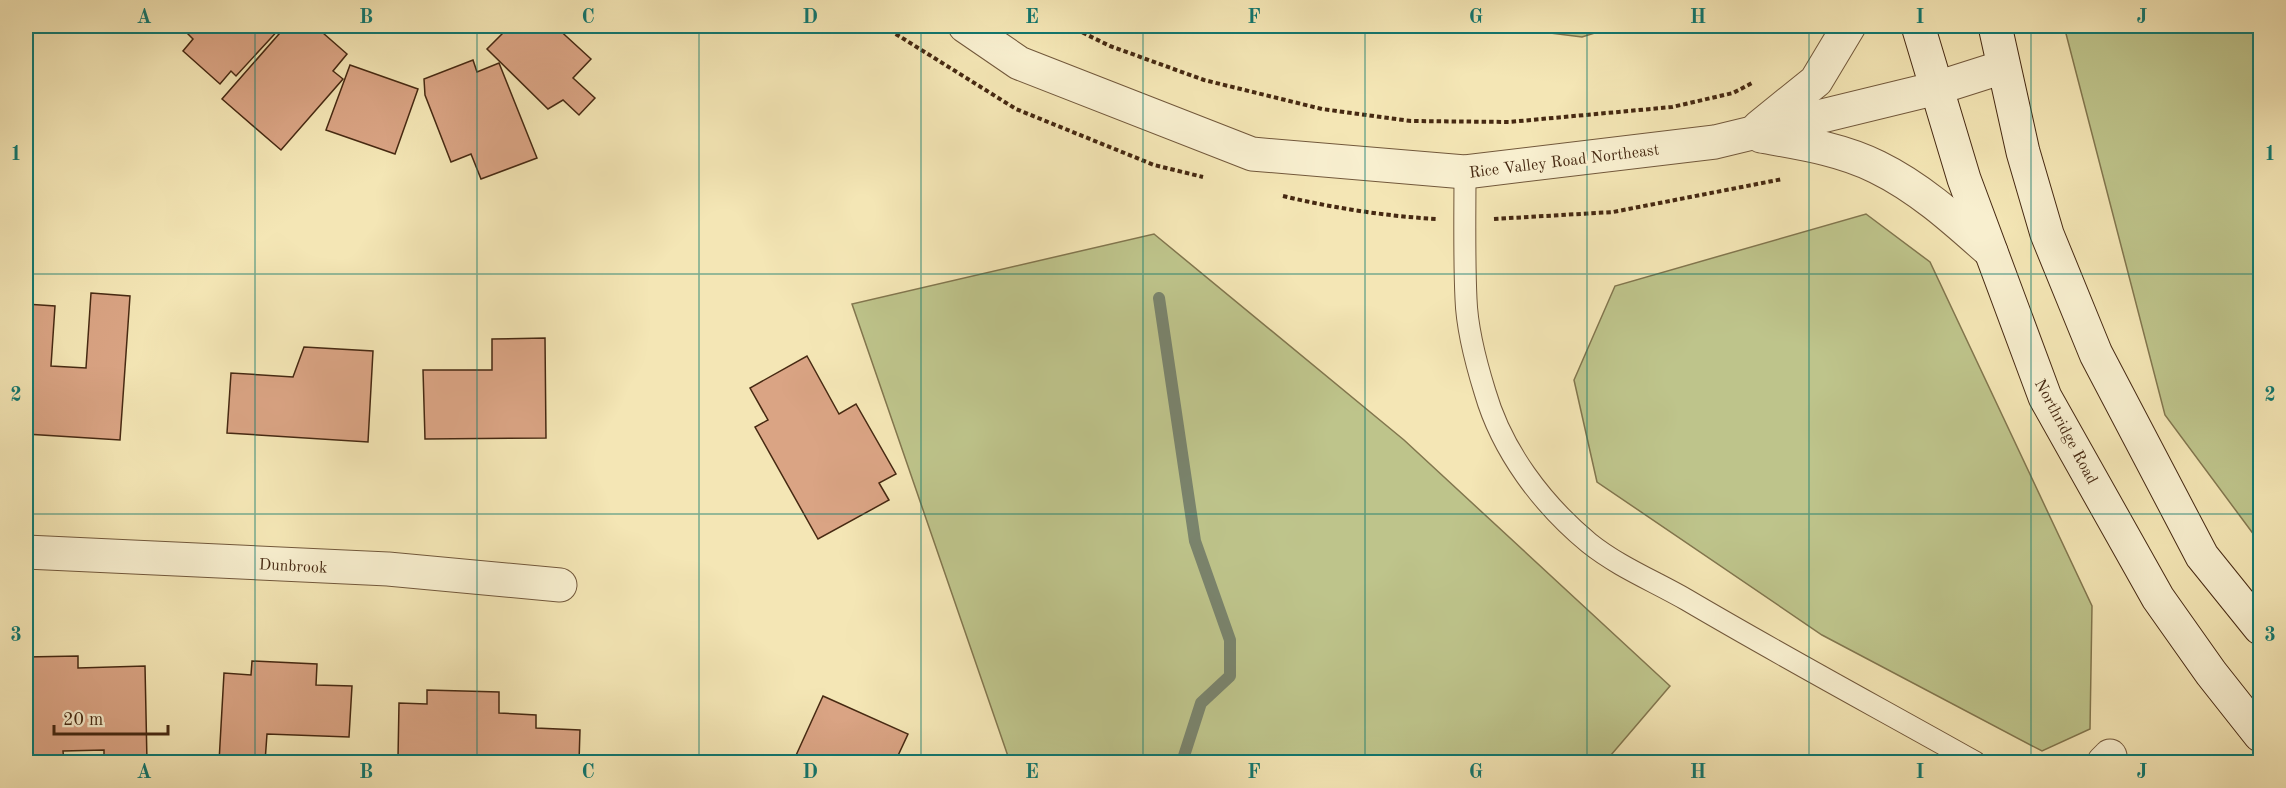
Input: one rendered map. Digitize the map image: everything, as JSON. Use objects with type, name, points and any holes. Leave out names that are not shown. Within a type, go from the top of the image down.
[{"type":"street","name":"Rice Valley Road Northeast","points":[[965,26],[1019,63],[1252,154],[1465,172],[1715,142],[1937,88],[2003,67]]},
{"type":"street","points":[[1751,133],[1816,81],[1850,26]]},
{"type":"street","name":"Northridge Road","points":[[1918,26],[1964,179],[2045,397],[2158,598],[2211,673],[2260,735]]},
{"type":"street","points":[[1995,26],[2023,152],[2047,234],[2096,354],[2202,556],[2260,628]]},
{"type":"street","points":[[1751,133],[1826,149],[1876,166],[1932,200],[1990,252]]},
{"type":"street","name":"Dunbrook","points":[[26,552],[388,569],[560,585]]},
{"type":"lane","points":[[1465,172],[1466,301],[1473,348],[1485,394],[1502,436],[1526,476],[1556,511],[1589,542],[1627,569],[1668,589],[1788,660],[1830,680],[1975,762]]},
{"type":"path","points":[[1070,26],[1110,46],[1204,80],[1322,109],[1411,121],[1509,122],[1672,107],[1733,93],[1760,78]]},
{"type":"green space","points":[[1494,26],[1617,26],[1582,37]]},
{"type":"green space","points":[[2064,26],[2260,26],[2260,543],[2165,415]]},
{"type":"green space","points":[[1866,214],[1930,262],[2092,606],[2090,729],[2042,751],[1822,635],[1597,482],[1574,380],[1615,286]]},
{"type":"green space","points":[[1154,234],[1404,440],[1670,686],[1605,762],[1010,762],[852,304]]},
{"type":"building","points":[[182,26],[282,26],[236,76],[231,71],[220,84],[183,51],[193,39]]},
{"type":"building","points":[[286,26],[315,26],[347,54],[333,71],[343,79],[281,150],[222,99]]},
{"type":"building","points":[[510,26],[555,26],[591,59],[573,78],[595,98],[579,115],[563,100],[548,109],[487,49]]},
{"type":"building","points":[[473,60],[477,72],[499,63],[537,158],[481,179],[471,154],[451,162],[425,95],[424,79]]},
{"type":"building","points":[[350,65],[418,89],[395,154],[326,130]]},
{"type":"building","points":[[91,293],[130,296],[120,440],[26,434],[26,304],[55,306],[51,366],[86,368]]},
{"type":"building","points":[[545,338],[546,438],[425,439],[423,370],[492,370],[492,339]]},
{"type":"building","points":[[304,347],[373,351],[368,442],[227,433],[231,373],[293,377]]},
{"type":"building","points":[[807,356],[839,414],[856,404],[896,474],[879,483],[889,500],[818,539],[755,427],[768,420],[750,388]]},
{"type":"building","points":[[78,656],[78,668],[145,666],[147,762],[104,762],[104,750],[63,751],[64,762],[26,762],[26,657]]},
{"type":"building","points":[[252,661],[317,664],[316,685],[352,686],[349,737],[267,734],[265,762],[219,762],[224,673],[251,675]]},
{"type":"building","points":[[427,690],[499,692],[499,713],[536,715],[536,728],[580,730],[579,762],[493,762],[398,758],[399,703],[427,704]]},
{"type":"building","points":[[823,696],[908,734],[895,762],[793,762]]},
{"type":"waterway","points":[[1159,298],[1195,541],[1230,640],[1230,676],[1201,703],[1182,762]]}]
